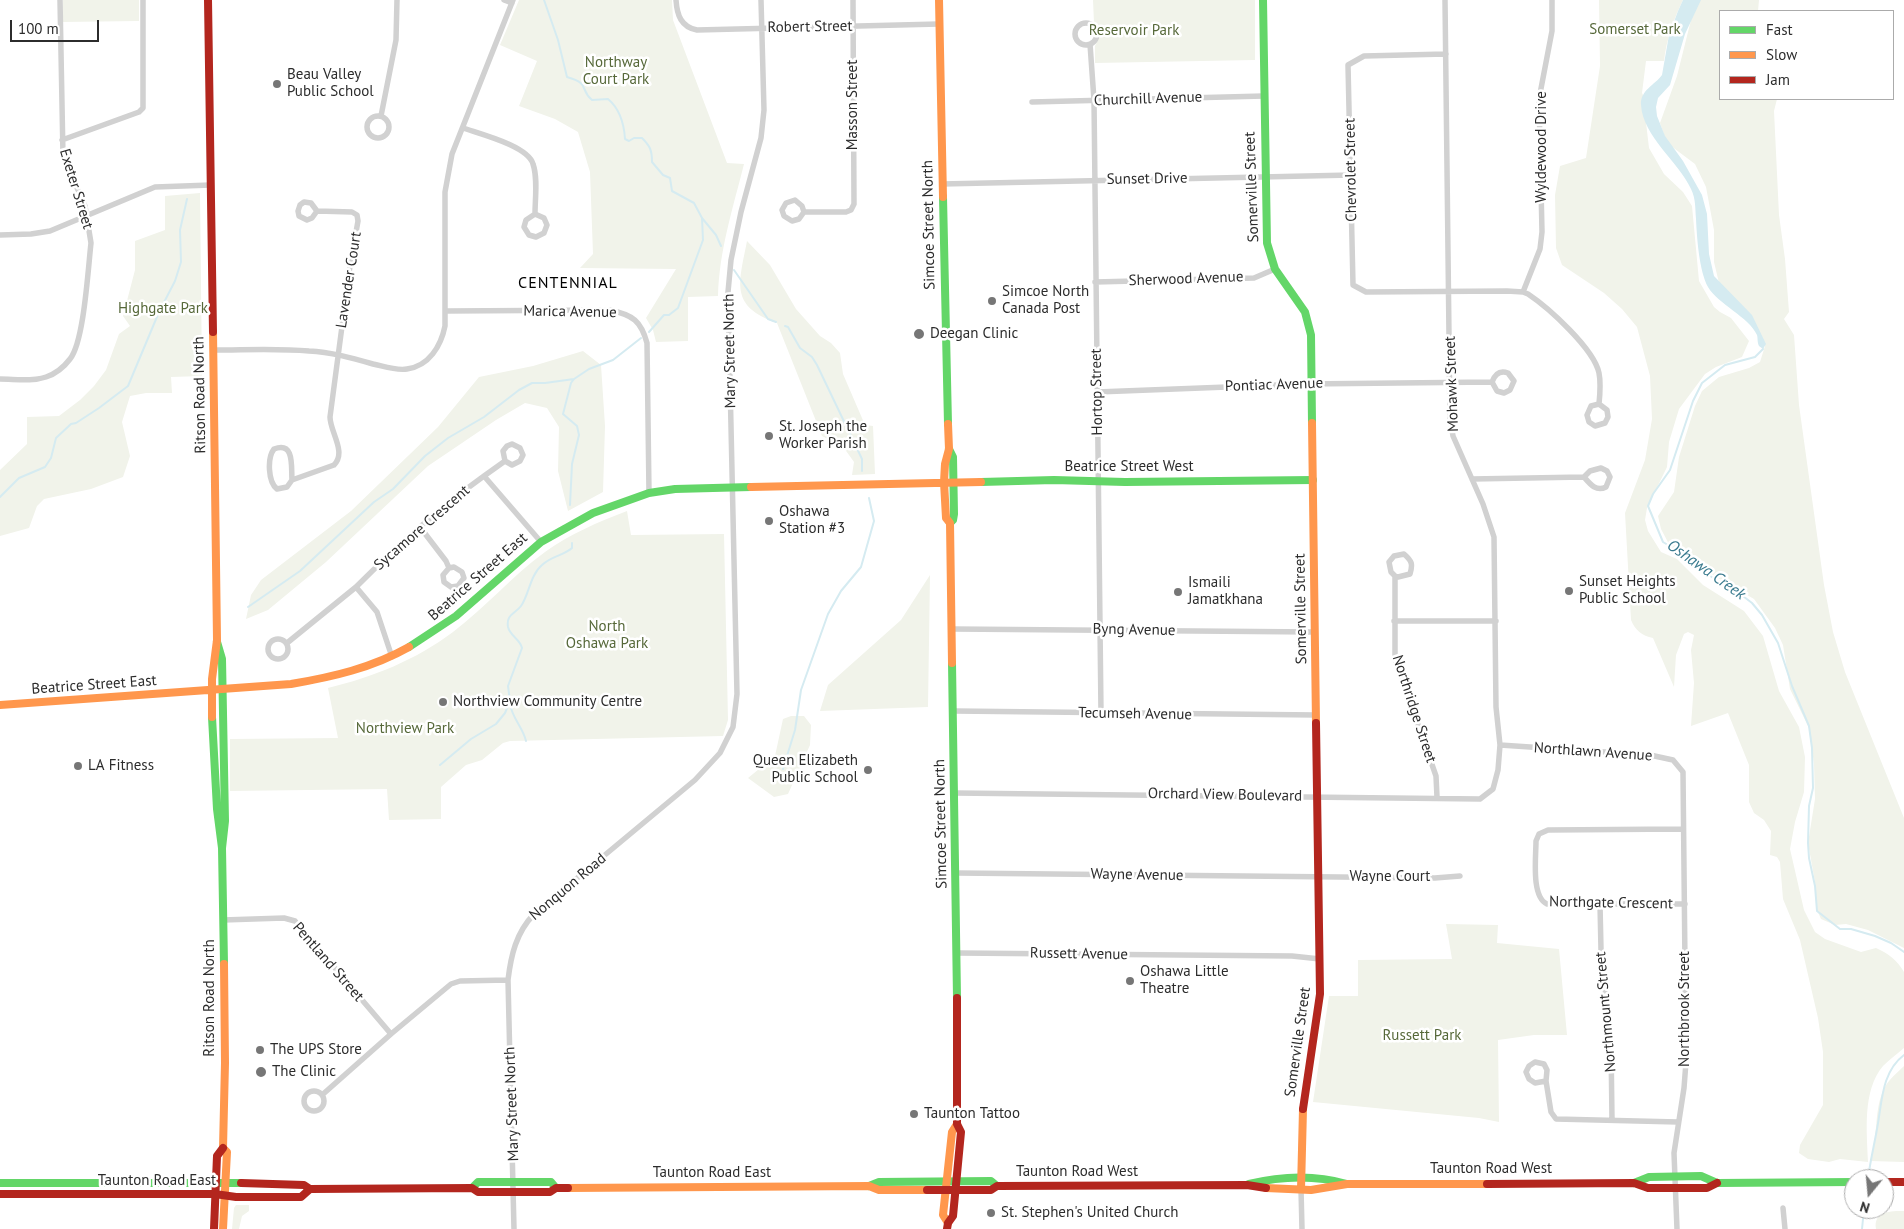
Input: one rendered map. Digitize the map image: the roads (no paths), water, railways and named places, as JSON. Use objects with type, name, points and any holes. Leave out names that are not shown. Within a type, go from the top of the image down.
[{"type":"main road","name":"Ritson Road North","points":[[208,0],[217,640],[222,659],[225,821],[222,848],[223,1148],[217,1156],[214,1229]]},
{"type":"main road","name":"Simcoe Street North","points":[[939,0],[948,449],[944,457],[946,518],[950,522]]},
{"type":"main road","name":"Somerville Street","points":[[1262,0],[1266,237],[1274,269],[1302,306],[1307,317],[1311,335],[1320,959],[1318,1017],[1303,1111],[1302,1188]]},
{"type":"main road","name":"Simcoe Street North","points":[[947,1226],[943,1215],[952,1132],[956,1124],[957,953],[950,522],[953,520],[954,514],[954,457],[948,449]]},
{"type":"main road","name":"Beatrice Street West","points":[[945,484],[1054,480],[1125,482],[1313,480]]},
{"type":"main road","name":"Beatrice Street East","points":[[0,705],[291,684],[332,678],[371,667],[416,645],[449,622],[540,542],[593,513],[650,494],[675,489],[732,487],[945,484]]},
{"type":"main road","name":"Ritson Road North","points":[[217,640],[212,660],[212,690],[216,821],[222,848]]},
{"type":"main road","name":"Simcoe Street North","points":[[947,1226],[953,1216],[957,1181],[961,1132],[956,1124]]},
{"type":"main road","name":"Ritson Road North","points":[[223,1148],[227,1152],[223,1229]]},
{"type":"main road","name":"Taunton Road West","points":[[1634,1183],[1649,1177],[1675,1176],[1702,1176],[1717,1182],[1844,1182]]},
{"type":"main road","name":"Taunton Road West","points":[[1247,1185],[1265,1180],[1336,1180],[1347,1184]]},
{"type":"main road","name":"Taunton Road West","points":[[947,1181],[991,1181],[997,1186]]},
{"type":"main road","name":"Taunton Road East","points":[[0,1183],[226,1183],[304,1185],[310,1189],[472,1188],[478,1192],[550,1192],[556,1188],[869,1186],[879,1182],[947,1181]]},
{"type":"main road","name":"Taunton Road East","points":[[472,1188],[478,1182],[551,1182],[556,1188]]},
{"type":"main road","name":"Taunton Road West","points":[[946,1190],[991,1190],[997,1186],[1247,1185],[1266,1189],[1333,1188],[1347,1184],[1634,1183],[1648,1188],[1707,1188],[1717,1182]]},
{"type":"main road","name":"Taunton Road East","points":[[869,1186],[879,1190],[946,1190]]},
{"type":"main road","name":"Taunton Road East","points":[[0,1194],[215,1194],[236,1197],[301,1197],[310,1189]]},
{"type":"street","name":"Exeter Street","points":[[0,379],[32,380],[56,373],[71,359],[79,341],[91,243],[87,215],[63,156],[60,0]]},
{"type":"street","points":[[62,140],[139,112],[143,108],[143,0]]},
{"type":"street","points":[[381,116],[396,40],[396,0]]},
{"type":"street","points":[[213,350],[309,350],[389,368],[407,369],[426,361],[436,351],[443,338],[446,311],[445,192],[450,162],[512,2],[504,0]]},
{"type":"street","name":"Robert Street","points":[[676,0],[678,15],[683,23],[689,28],[697,30],[939,24]]},
{"type":"street","name":"Mary Street North","points":[[737,706],[728,292],[731,260],[741,212],[761,138],[764,110],[761,0]]},
{"type":"street","name":"Masson Street","points":[[804,212],[846,212],[852,210],[854,204],[852,0]]},
{"type":"street","name":"Mohawk Street","points":[[1445,0],[1450,419],[1453,436],[1494,537],[1496,707],[1500,745],[1498,770],[1493,788]]},
{"type":"street","name":"Wyldewood Drive","points":[[1523,292],[1540,250],[1542,232],[1539,99],[1552,31],[1552,0]]},
{"type":"street","name":"Hortop Street","points":[[1090,44],[1094,100],[1101,713]]},
{"type":"street","name":"Chevrolet Street","points":[[1446,54],[1364,56],[1348,65],[1353,285],[1366,292],[1449,291]]},
{"type":"street","name":"Churchill Avenue","points":[[1032,102],[1264,96]]},
{"type":"street","points":[[463,128],[518,149],[528,155],[534,166],[535,214]]},
{"type":"street","name":"Sunset Drive","points":[[942,184],[1352,175]]},
{"type":"street","points":[[0,234],[30,234],[50,231],[154,187],[211,185]]},
{"type":"street","name":"Lavender Court","points":[[317,211],[352,212],[356,215],[358,221],[338,355]]},
{"type":"street","name":"Sherwood Avenue","points":[[1095,282],[1254,278],[1274,269]]},
{"type":"street","points":[[1449,291],[1523,292],[1542,305],[1589,351],[1599,373],[1599,404]]},
{"type":"street","name":"Marica Avenue","points":[[446,311],[610,310],[624,313],[637,321],[643,329],[647,343],[650,494]]},
{"type":"street","points":[[292,480],[291,454],[284,448],[274,449],[270,457],[272,482],[277,489],[283,489],[292,480],[338,462],[340,451],[331,428],[330,417],[338,355]]},
{"type":"street","name":"Pontiac Avenue","points":[[1097,392],[1311,384],[1492,382]]},
{"type":"street","points":[[484,476],[505,461]]},
{"type":"street","points":[[1472,479],[1584,477],[1590,471],[1601,468],[1607,471],[1610,478],[1606,487],[1599,489],[1593,487],[1584,477]]},
{"type":"street","name":"Sycamore Crescent","points":[[287,643],[356,587],[397,546],[484,476],[540,542]]},
{"type":"street","points":[[420,527],[446,561],[449,568]]},
{"type":"street","points":[[1404,554],[1411,560],[1410,574],[1398,578],[1395,576],[1391,572],[1389,562],[1394,556],[1404,554]]},
{"type":"street","name":"Northridge Street","points":[[1395,576],[1395,659],[1436,776],[1438,798]]},
{"type":"street","points":[[356,587],[377,612],[392,657]]},
{"type":"street","points":[[1394,621],[1496,621]]},
{"type":"street","name":"Byng Avenue","points":[[952,628],[1315,632]]},
{"type":"street","name":"Nonquon Road","points":[[508,980],[512,955],[519,934],[527,921],[695,780],[726,744],[733,727],[737,706]]},
{"type":"street","name":"Tecumseh Avenue","points":[[954,711],[1316,715]]},
{"type":"street","name":"Northlawn Avenue","points":[[1500,745],[1650,755],[1673,760],[1682,772],[1683,829]]},
{"type":"street","name":"Orchard View Boulevard","points":[[954,793],[1480,799],[1493,788]]},
{"type":"street","name":"Northbrook Street","points":[[1677,1229],[1674,1153],[1686,1062],[1683,829]]},
{"type":"street","name":"Northgate Crescent","points":[[1683,829],[1548,830],[1540,834],[1536,841],[1536,891],[1542,902],[1547,904],[1685,904]]},
{"type":"street","name":"Wayne Avenue","points":[[956,873],[1319,877]]},
{"type":"street","name":"Wayne Court","points":[[1319,877],[1435,878],[1460,876]]},
{"type":"street","name":"Northmount Street","points":[[1600,904],[1601,950],[1611,1044],[1612,1120]]},
{"type":"street","name":"Pentland Street","points":[[223,920],[284,918],[295,921],[391,1034]]},
{"type":"street","name":"Russett Avenue","points":[[957,953],[1274,956],[1320,959]]},
{"type":"street","points":[[322,1095],[391,1034],[455,982],[508,980]]},
{"type":"street","name":"Mary Street North","points":[[508,980],[514,1229]]},
{"type":"street","points":[[1546,1081],[1551,1112],[1556,1119],[1678,1122]]},
{"type":"street","name":"Somerville Street","points":[[1302,1188],[1302,1229]]},
{"type":"street","points":[[1783,1208],[1785,1229]]},
{"type":"water","points":[[1683,0],[1701,0],[1685,34],[1670,85],[1658,98],[1657,116],[1665,136],[1683,161],[1702,195],[1707,214],[1709,254],[1714,276],[1752,315],[1766,344],[1763,349],[1759,346],[1757,335],[1753,328],[1708,287],[1701,263],[1693,193],[1678,169],[1655,139],[1643,117],[1641,100],[1645,92],[1662,75],[1669,35]]},
{"type":"waterway","points":[[544,0],[558,40],[567,77],[582,84],[592,100],[608,99],[616,107],[624,127],[625,139],[629,141],[634,138],[642,138],[645,141],[651,151],[652,162],[663,175],[670,178],[672,191],[694,203],[702,218],[716,235],[721,246]]},
{"type":"waterway","points":[[0,497],[19,478],[45,467],[51,458],[56,438],[71,424],[76,423],[99,408],[128,386],[159,312],[175,281],[181,262],[180,230],[187,199]]},
{"type":"waterway","points":[[649,332],[664,315],[669,315],[678,308],[703,240],[702,218]]},
{"type":"waterway","points":[[734,270],[768,319],[776,322]]},
{"type":"waterway","points":[[785,326],[788,327],[800,348],[812,357],[817,365],[862,459],[862,471]]},
{"type":"waterway","points":[[570,505],[572,464],[579,435],[577,426],[563,414],[571,383],[589,369],[613,360],[641,338]]},
{"type":"waterway","name":"Oshawa Creek","points":[[1763,349],[1755,357],[1725,365],[1702,383],[1693,401],[1670,470],[1653,494],[1648,506],[1663,542],[1689,558],[1720,583],[1739,593],[1752,603],[1762,615],[1778,643],[1792,686],[1809,726],[1812,748],[1813,788],[1809,806],[1808,843],[1817,911],[1840,929],[1851,929],[1875,936],[1891,943],[1904,952]]},
{"type":"waterway","points":[[248,607],[300,571],[374,502],[393,489],[425,456],[448,438],[484,417],[519,390],[532,383],[574,379]]},
{"type":"waterway","points":[[783,769],[795,730],[801,690],[828,614],[841,591],[861,567],[874,521],[869,498]]},
{"type":"waterway","points":[[440,765],[471,739],[496,724],[505,713],[510,701],[508,686],[522,648],[509,630],[508,619],[521,606],[538,569],[546,562],[572,548],[572,543]]},
{"type":"waterway","points":[[510,703],[512,713],[526,741]]},
{"type":"waterway","name":"Oshawa Creek","points":[[1870,1169],[1887,1079],[1896,1062],[1904,1055]]},
{"type":"waterway","name":"Oshawa Creek","points":[[1862,1229],[1863,1219]]},
{"type":"place","name":"Beau Valley Public School","points":[[277,84]]},
{"type":"place","name":"Simcoe North Canada Post","points":[[992,301]]},
{"type":"place","name":"Deegan Clinic","points":[[919,334]]},
{"type":"place","name":"St. Joseph the Worker Parish","points":[[769,436]]},
{"type":"place","name":"Oshawa Station #3","points":[[769,521]]},
{"type":"place","name":"Sunset Heights Public School","points":[[1569,591]]},
{"type":"place","name":"Ismaili Jamatkhana","points":[[1178,592]]},
{"type":"place","name":"Northview Community Centre","points":[[443,702]]},
{"type":"place","name":"LA Fitness","points":[[78,766]]},
{"type":"place","name":"Queen Elizabeth Public School","points":[[868,770]]},
{"type":"place","name":"Oshawa Little Theatre","points":[[1130,981]]},
{"type":"place","name":"The UPS Store","points":[[260,1050]]},
{"type":"place","name":"The Clinic","points":[[261,1072]]},
{"type":"place","name":"Taunton Tattoo","points":[[914,1114]]},
{"type":"place","name":"St. Stephen's United Church","points":[[991,1213]]},
{"type":"district","name":"CENTENNIAL","points":[[568,283]]},
{"type":"park label","name":"Somerset Park","points":[[1635,30]]},
{"type":"park label","name":"Reservoir Park","points":[[1134,31]]},
{"type":"park label","name":"Northway Court Park","points":[[616,72]]},
{"type":"park label","name":"Highgate Park","points":[[163,309]]},
{"type":"park label","name":"North Oshawa Park","points":[[607,636]]},
{"type":"park label","name":"Northview Park","points":[[405,729]]},
{"type":"park label","name":"Russett Park","points":[[1422,1036]]}]
